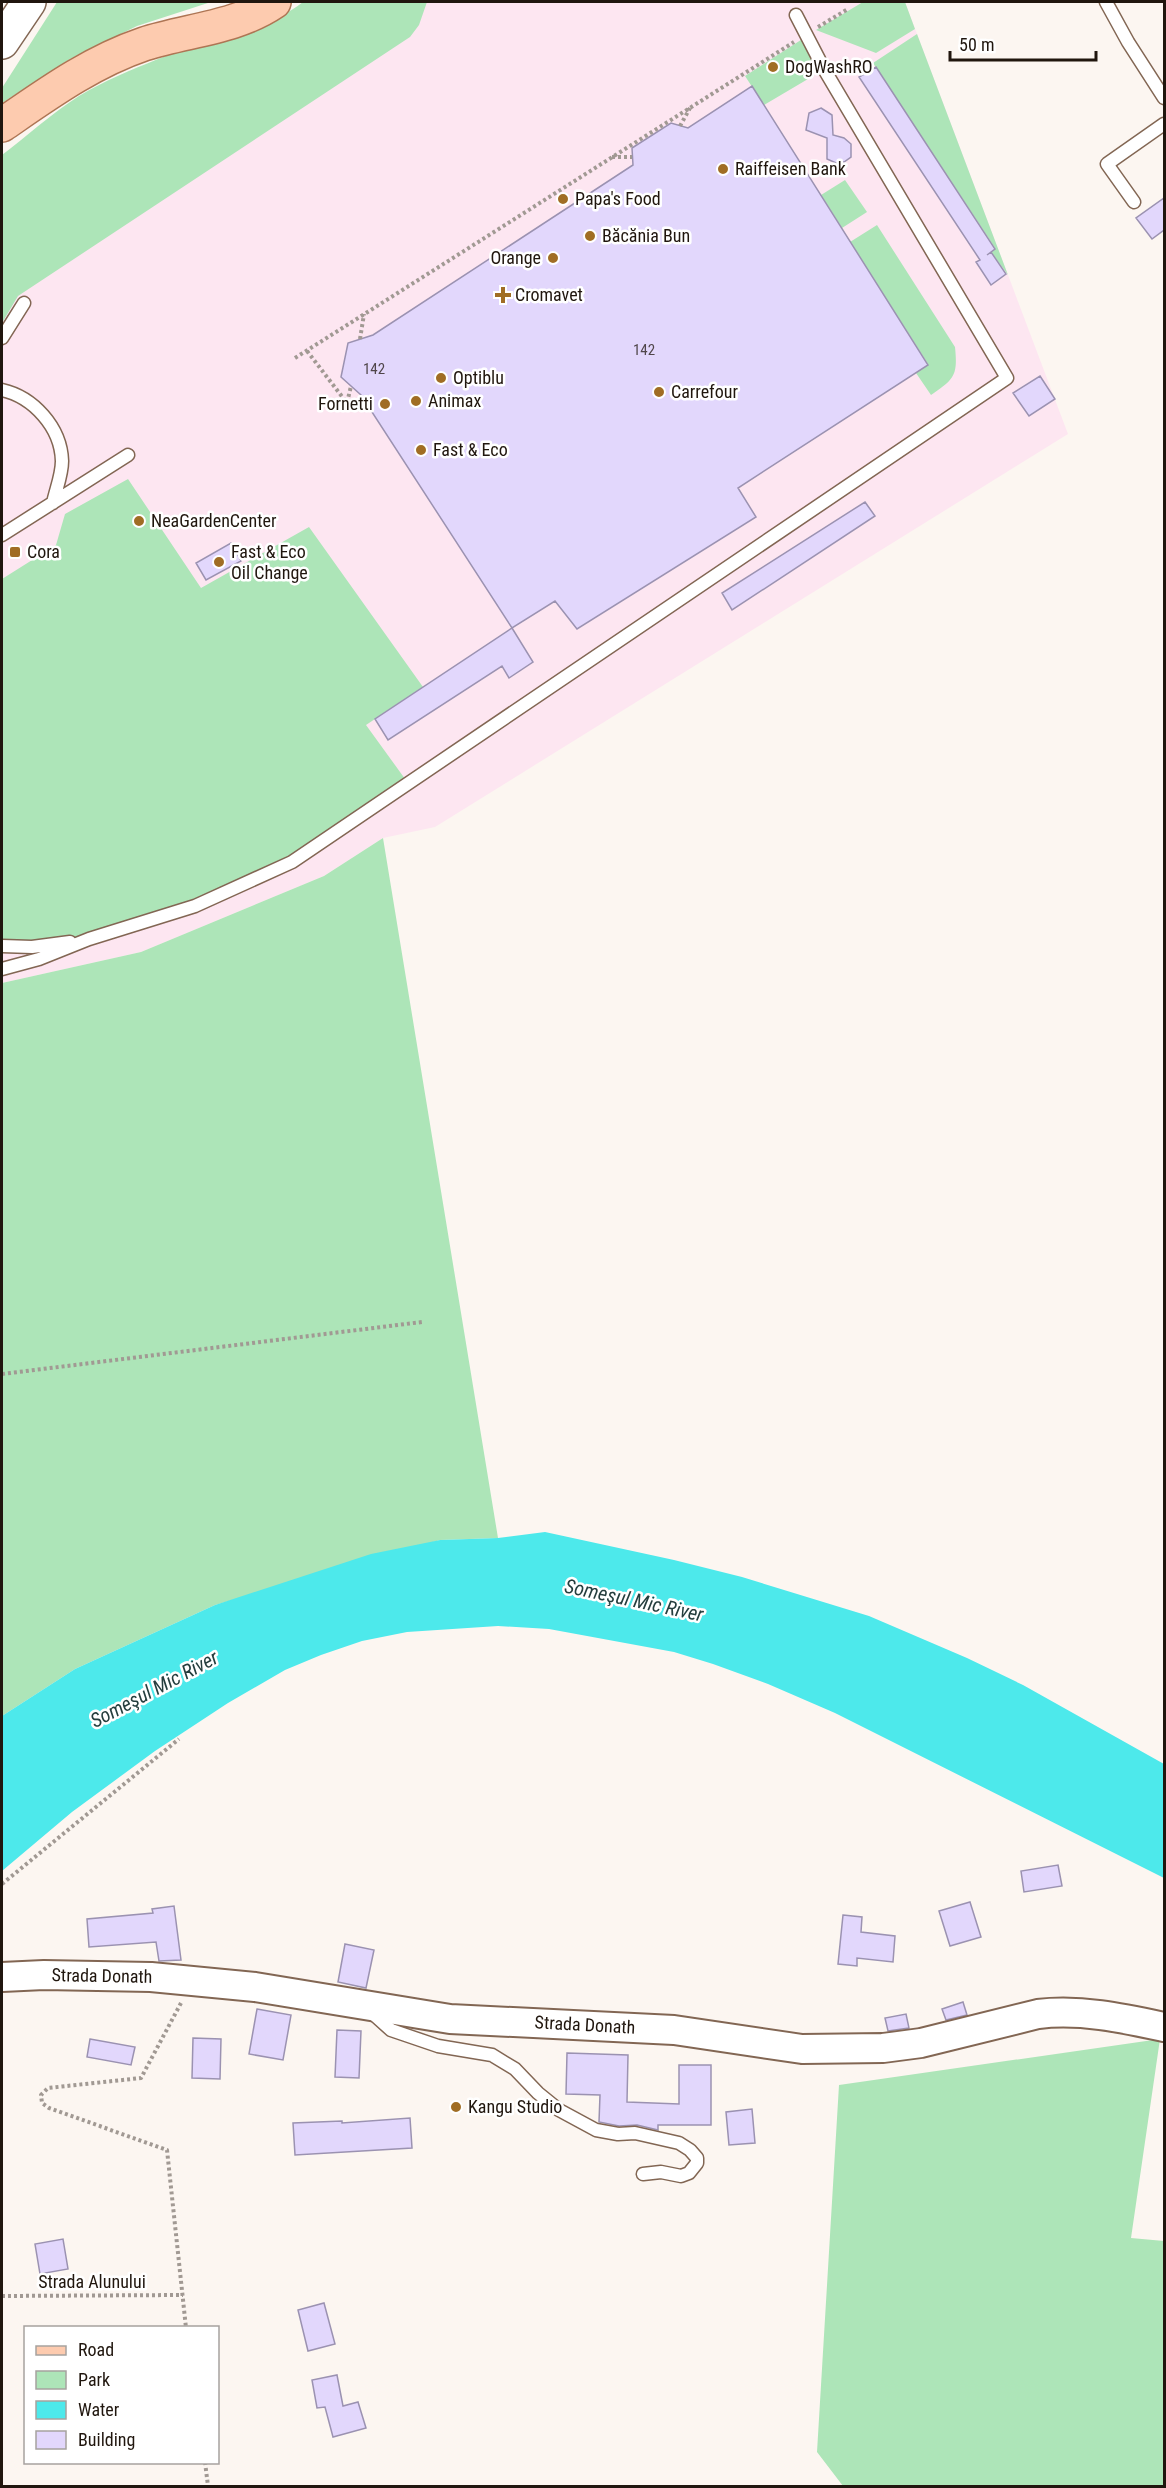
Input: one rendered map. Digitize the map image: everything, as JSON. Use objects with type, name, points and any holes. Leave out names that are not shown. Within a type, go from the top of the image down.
[{"type":"main road","points":[[2,42],[29,2]]},
{"type":"main road","points":[[2,125],[64,82],[96,64],[145,44],[246,16],[274,2]]},
{"type":"street","name":"Strada Donath","points":[[2,1977],[44,1975],[150,1977],[255,1987],[450,2019],[674,2030],[801,2049],[883,2048],[921,2043],[1038,2014],[1057,2012],[1106,2015],[1164,2027]]},
{"type":"lane","points":[[1106,2],[1128,42],[1164,98]]},
{"type":"lane","points":[[2,969],[39,959],[89,939],[195,906],[292,862],[1007,378],[796,15]]},
{"type":"lane","points":[[1134,202],[1107,164],[1164,124]]},
{"type":"lane","points":[[2,338],[24,303]]},
{"type":"lane","points":[[2,390],[18,393],[49,422],[62,460],[52,502]]},
{"type":"lane","points":[[2,535],[128,455]]},
{"type":"lane","points":[[2,946],[32,947],[89,939]]},
{"type":"lane","points":[[361,2004],[391,2030],[438,2046],[492,2055],[515,2069],[538,2093],[559,2110],[596,2130],[618,2134],[635,2133],[679,2143],[694,2153],[697,2158],[697,2163],[689,2173],[681,2176],[661,2172],[643,2174]]},
{"type":"path","points":[[295,358],[848,9]]},
{"type":"path","points":[[680,126],[691,107]]},
{"type":"path","points":[[611,157],[632,157]]},
{"type":"path","points":[[360,339],[364,314]]},
{"type":"path","points":[[307,351],[347,404],[351,386]]},
{"type":"path","points":[[2,1374],[422,1322]]},
{"type":"path","points":[[2,1884],[179,1739]]},
{"type":"path","points":[[186,2326],[167,2150],[49,2108],[42,2103],[42,2095],[48,2088],[141,2078],[193,1981]]},
{"type":"path","name":"Strada Alunului","points":[[2,2296],[183,2295]]},
{"type":"path","points":[[205,2464],[208,2487]]},
{"type":"shaded area","points":[[370,2],[905,2],[1068,434],[435,827],[383,838],[324,876],[141,952],[2,983],[2,241]]},
{"type":"green space","points":[[57,2],[211,2],[137,26],[70,59],[2,103],[2,88]]},
{"type":"green space","points":[[303,2],[427,2],[419,25],[410,37],[18,296],[2,323],[2,155],[59,110],[98,85],[176,52],[269,22]]},
{"type":"green space","points":[[863,2],[905,2],[915,29],[876,53],[816,30]]},
{"type":"green space","points":[[917,34],[1008,275],[991,252],[995,248],[873,63]]},
{"type":"green space","points":[[804,38],[813,57],[808,79],[764,105],[745,76]]},
{"type":"green space","points":[[845,180],[867,212],[842,228],[821,195]]},
{"type":"green space","points":[[877,225],[955,347],[956,364],[953,376],[931,395],[916,373],[928,364],[850,242]]},
{"type":"green space","points":[[128,479],[201,588],[309,527],[423,687],[366,725],[408,783],[292,862],[195,906],[89,939],[2,946],[2,579],[56,545],[65,514]]},
{"type":"green space","points":[[383,838],[498,1538],[440,1540],[215,1605],[75,1669],[2,1716],[2,983],[141,952],[324,876]]},
{"type":"green space","points":[[1160,2039],[1131,2238],[1164,2241],[1164,2486],[843,2486],[817,2452],[839,2085]]},
{"type":"water","name":"Someşul Mic River","points":[[545,1532],[742,1577],[869,1616],[1023,1685],[1164,1764],[1164,1878],[835,1713],[768,1684],[674,1652],[549,1629],[498,1626],[407,1632],[362,1641],[285,1670],[228,1703],[155,1751],[72,1812],[2,1871],[2,1716],[75,1669],[215,1605],[371,1554],[440,1540],[498,1538]]},
{"type":"building","points":[[876,67],[995,249],[991,252],[1006,274],[991,285],[976,262],[980,260],[859,77]]},
{"type":"building","points":[[752,86],[928,365],[738,488],[756,517],[577,629],[555,601],[512,628],[361,395],[341,377],[348,343],[373,335],[633,165],[632,148],[671,123],[688,128]]},
{"type":"building","points":[[821,108],[832,115],[833,135],[844,138],[851,144],[851,157],[844,162],[836,163],[827,159],[827,138],[806,130],[809,113]]},
{"type":"building","points":[[1164,198],[1164,230],[1152,239],[1136,218]]},
{"type":"building","points":[[1040,376],[1055,399],[1029,416],[1013,393]]},
{"type":"building","points":[[865,502],[875,516],[732,610],[722,593]]},
{"type":"building","name":"Fast & Eco Oil Change","points":[[231,543],[241,561],[206,580],[196,563]]},
{"type":"building","points":[[512,628],[533,662],[509,678],[502,666],[388,740],[375,719]]},
{"type":"building","points":[[1058,1865],[1062,1886],[1024,1892],[1021,1871]]},
{"type":"building","points":[[970,1902],[981,1937],[950,1946],[939,1911]]},
{"type":"building","points":[[174,1906],[181,1960],[159,1961],[156,1942],[89,1947],[87,1919],[153,1913],[152,1909]]},
{"type":"building","points":[[843,1915],[862,1917],[861,1932],[895,1936],[893,1962],[857,1958],[857,1966],[838,1964]]},
{"type":"building","points":[[345,1944],[374,1950],[366,1988],[338,1982]]},
{"type":"building","points":[[963,2002],[967,2015],[946,2020],[942,2009]]},
{"type":"building","points":[[257,2009],[291,2015],[283,2060],[249,2054]]},
{"type":"building","points":[[906,2014],[909,2028],[888,2031],[885,2018]]},
{"type":"building","points":[[337,2030],[361,2031],[359,2078],[335,2077]]},
{"type":"building","points":[[193,2038],[221,2039],[220,2079],[192,2078]]},
{"type":"building","points":[[90,2039],[135,2047],[131,2065],[87,2057]]},
{"type":"building","points":[[567,2053],[628,2055],[627,2102],[679,2104],[679,2065],[711,2065],[711,2125],[658,2125],[658,2130],[637,2125],[619,2126],[599,2122],[600,2095],[566,2094]]},
{"type":"building","points":[[752,2109],[755,2143],[729,2145],[726,2112]]},
{"type":"building","points":[[410,2118],[412,2148],[295,2155],[293,2123],[342,2121],[342,2123]]},
{"type":"building","points":[[63,2239],[68,2269],[40,2274],[35,2244]]},
{"type":"building","points":[[324,2303],[335,2344],[308,2351],[298,2310]]},
{"type":"building","points":[[337,2375],[343,2406],[358,2402],[366,2428],[333,2437],[325,2407],[317,2408],[312,2380]]},
{"type":"place","name":"DogWashRO","points":[[773,67]]},
{"type":"place","name":"Raiffeisen Bank","points":[[723,169]]},
{"type":"place","name":"Papa's Food","points":[[563,199]]},
{"type":"place","name":"Băcănia Bun","points":[[590,236]]},
{"type":"place","name":"Orange","points":[[553,258]]},
{"type":"place","name":"Cromavet","points":[[503,295]]},
{"type":"place","name":"Optiblu","points":[[441,378]]},
{"type":"place","name":"Carrefour","points":[[659,392]]},
{"type":"place","name":"Animax","points":[[416,401]]},
{"type":"place","name":"Fornetti","points":[[385,404]]},
{"type":"place","name":"Fast & Eco","points":[[421,450]]},
{"type":"place","name":"NeaGardenCenter","points":[[139,521]]},
{"type":"place","name":"Cora","points":[[15,552]]},
{"type":"place","name":"Fast & Eco Oil Change","points":[[219,562]]},
{"type":"place","name":"Kangu Studio","points":[[456,2107]]}]
